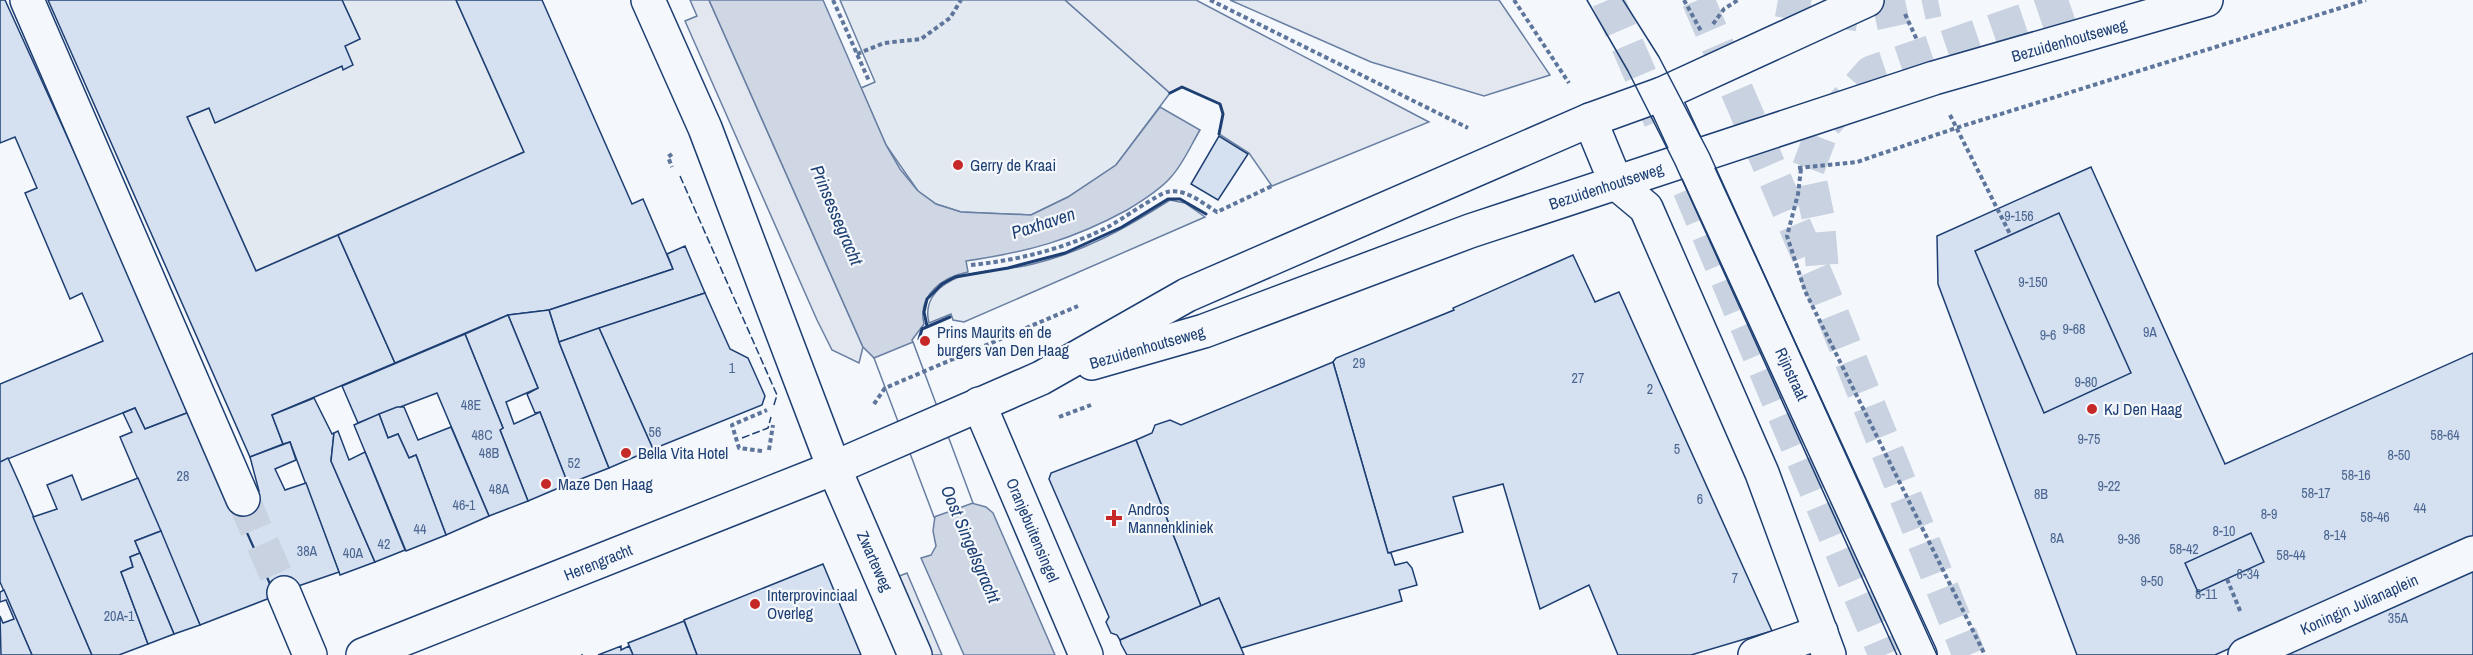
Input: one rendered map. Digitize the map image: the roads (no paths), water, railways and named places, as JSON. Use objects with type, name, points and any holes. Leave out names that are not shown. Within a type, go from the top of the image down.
[{"type":"street","points":[[27,0],[243,499]]},
{"type":"street","points":[[648,0],[705,128],[834,468]]},
{"type":"street","name":"Bezuidenhoutseweg","points":[[834,468],[1041,378],[1187,295],[1590,120],[1662,94],[1867,0]]},
{"type":"street","name":"Bezuidenhoutseweg","points":[[1041,378],[1204,331],[1470,231],[1934,78],[2174,5],[2206,0]]},
{"type":"street","name":"Rijnstraat","points":[[1662,94],[1920,655]]},
{"type":"street","points":[[1590,120],[1616,183],[1646,208],[1762,473],[1825,643],[1755,655]]},
{"type":"street","name":"Oranjebuitensingel","points":[[979,405],[1086,655]]},
{"type":"street","name":"Herengracht","points":[[363,655],[834,468]]},
{"type":"street","name":"Zwarteweg","points":[[834,468],[915,655]]},
{"type":"street","name":"Koningin Julianaplein","points":[[2245,655],[2473,553]]},
{"type":"street","points":[[284,593],[310,655]]},
{"type":"water","points":[[709,0],[823,0],[886,145],[900,169],[918,191],[936,204],[961,212],[1031,215],[1068,197],[1116,165],[1160,107],[1200,130],[1167,182],[1127,210],[1068,237],[1030,249],[966,261],[968,272],[941,283],[928,296],[924,304],[924,324],[912,340],[971,503],[986,507],[993,513],[1055,655],[964,655],[921,558],[931,555],[936,546],[933,531],[935,516],[875,359],[863,347]]},
{"type":"tunnel","points":[[1608,0],[1662,125]]},
{"type":"tunnel","points":[[1698,0],[1823,291],[1969,655]]},
{"type":"tunnel","points":[[1778,0],[1864,16],[1938,0]]},
{"type":"tunnel","points":[[1822,265],[1818,217],[1808,169],[1825,124],[1871,72],[2083,0]]},
{"type":"tunnel","points":[[1689,189],[1885,655]]},
{"type":"tunnel","points":[[243,499],[284,593]]},
{"type":"tram line","points":[[1587,0],[1628,71],[1675,164],[1897,655]]},
{"type":"tram line","points":[[1623,0],[1659,57],[1709,153],[1937,655]]},
{"type":"place","name":"Gerry de Kraai","points":[[958,165]]},
{"type":"place","name":"Prins Maurits en de burgers van Den Haag","points":[[925,341]]},
{"type":"place","name":"KJ Den Haag","points":[[2092,409]]},
{"type":"place","name":"Bella Vita Hotel","points":[[626,453]]},
{"type":"place","name":"Maze Den Haag","points":[[546,484]]},
{"type":"place","name":"Andros Mannenkliniek","points":[[1114,518]]},
{"type":"place","name":"Interprovinciaal Overleg","points":[[755,604]]},
{"type":"water label","name":"Prinsessegracht","points":[[837,215]]},
{"type":"water label","name":"Paxhaven","points":[[1043,223]]},
{"type":"water label","name":"Oost Singelsgracht","points":[[971,544]]}]
